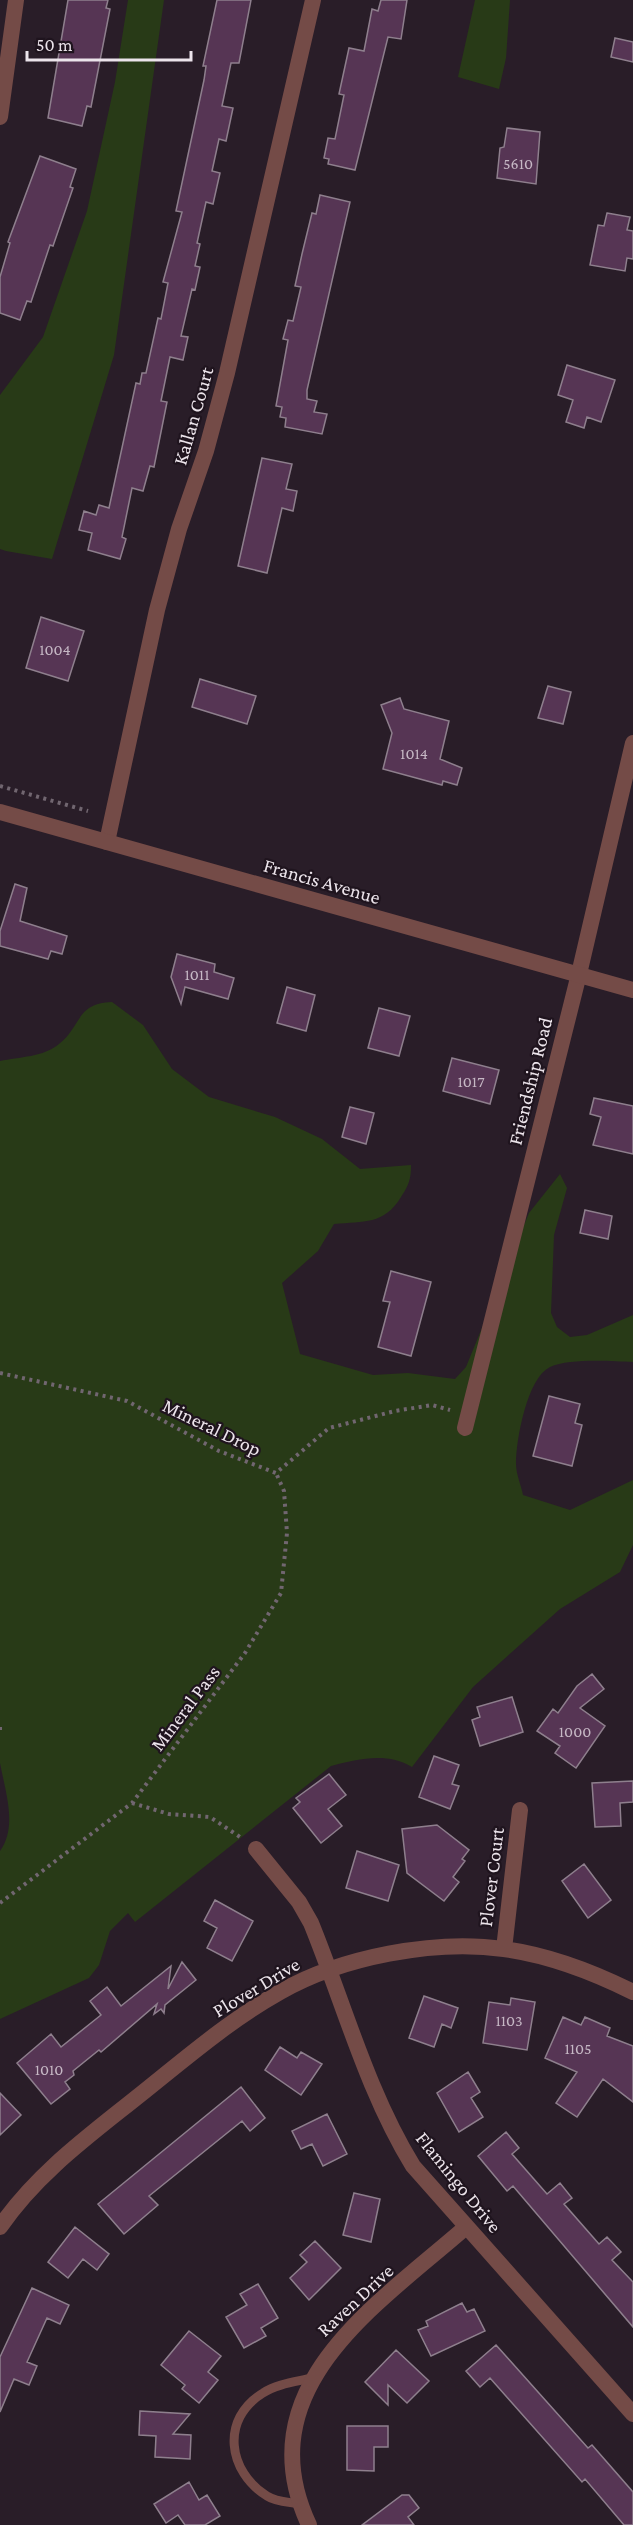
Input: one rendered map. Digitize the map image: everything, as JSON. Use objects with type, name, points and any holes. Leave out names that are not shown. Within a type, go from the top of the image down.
[{"type":"street","points":[[0,117],[16,0]]},
{"type":"street","name":"Kallan Court","points":[[107,842],[157,610],[179,529],[206,451],[227,373],[313,0]]},
{"type":"street","name":"Friendship Road","points":[[467,1422],[579,974],[633,743]]},
{"type":"street","name":"Francis Avenue","points":[[0,812],[633,990]]},
{"type":"street","name":"Plover Court","points":[[504,1949],[520,1810]]},
{"type":"street","name":"Flamingo Drive","points":[[256,1849],[299,1902],[311,1923],[393,2132],[414,2166],[633,2414]]},
{"type":"street","name":"Plover Drive","points":[[0,2227],[17,2202],[50,2168],[201,2046],[241,2016],[281,1991],[330,1969],[394,1954],[452,1946],[504,1949],[557,1961],[633,1992]]},
{"type":"street","name":"Raven Drive","points":[[309,2525],[299,2504],[292,2472],[292,2438],[299,2406],[312,2378],[326,2355],[347,2331],[466,2227]]},
{"type":"lane","points":[[299,2504],[270,2498],[255,2488],[242,2471],[233,2434],[240,2416],[249,2404],[263,2393],[281,2385],[312,2378]]},
{"type":"path","points":[[0,786],[88,811]]},
{"type":"path","name":"Mineral Drop","points":[[0,1373],[127,1401],[219,1451],[276,1473],[329,1428],[395,1411],[432,1405],[467,1422]]},
{"type":"path","name":"Mineral Pass","points":[[0,1903],[132,1803],[245,1653],[280,1593],[287,1533],[284,1491],[276,1473]]},
{"type":"path","points":[[132,1803],[169,1814],[210,1817],[256,1849]]},
{"type":"green space","points":[[128,0],[164,0],[114,355],[52,559],[6,551],[0,549],[0,395],[43,337],[87,211],[115,82]]},
{"type":"green space","points":[[475,0],[510,0],[506,58],[499,89],[458,77]]},
{"type":"green space","points":[[112,1002],[143,1025],[172,1069],[209,1097],[275,1117],[322,1139],[360,1169],[411,1165],[406,1189],[388,1213],[364,1222],[334,1224],[318,1251],[282,1283],[300,1354],[373,1375],[408,1373],[455,1379],[466,1367],[529,1213],[560,1174],[567,1188],[554,1235],[551,1313],[557,1327],[570,1337],[587,1335],[633,1315],[633,1362],[568,1362],[550,1367],[542,1373],[535,1383],[524,1411],[518,1440],[517,1472],[523,1495],[570,1510],[633,1480],[633,1545],[620,1572],[560,1609],[473,1687],[412,1767],[402,1762],[383,1758],[362,1759],[331,1766],[135,1922],[128,1913],[110,1931],[99,1965],[89,1978],[0,2019],[0,1851],[8,1831],[9,1808],[0,1763],[0,1061],[46,1052],[66,1037],[85,1011],[100,1003]]},
{"type":"building","points":[[68,0],[108,0],[106,8],[110,9],[91,107],[87,106],[82,126],[48,118]]},
{"type":"building","points":[[217,0],[251,0],[239,63],[231,63],[222,106],[233,108],[226,141],[219,139],[212,171],[220,173],[213,204],[206,202],[197,243],[200,244],[195,266],[200,267],[195,290],[192,289],[181,336],[188,337],[183,360],[170,357],[161,401],[167,402],[154,467],[150,466],[143,491],[132,488],[122,537],[126,539],[120,559],[88,550],[92,533],[79,530],[84,511],[96,515],[99,505],[109,508],[136,383],[140,384],[142,373],[146,373],[158,318],[161,319],[168,283],[163,282],[182,212],[176,211],[204,80],[206,66],[203,66]]},
{"type":"building","points":[[381,0],[407,0],[401,39],[388,37],[355,170],[328,164],[329,159],[324,158],[328,138],[335,139],[344,95],[339,94],[349,48],[364,51],[372,9],[378,11]]},
{"type":"building","points":[[615,38],[633,42],[633,62],[611,57]]},
{"type":"building","points":[[507,128],[540,132],[536,184],[497,178],[500,148],[504,147]]},
{"type":"building","points":[[40,156],[76,169],[70,187],[73,188],[53,246],[50,245],[31,302],[27,301],[20,320],[0,313],[0,277],[10,243],[8,242]]},
{"type":"building","points":[[320,195],[350,202],[307,390],[307,399],[317,401],[314,412],[327,414],[322,434],[285,427],[286,418],[280,417],[282,407],[276,406],[288,340],[283,339],[288,320],[293,321],[301,287],[295,286],[312,213],[316,214]]},
{"type":"building","points":[[607,213],[630,217],[627,230],[633,231],[633,259],[627,258],[625,271],[590,265],[598,225],[604,226]]},
{"type":"building","points":[[567,365],[615,380],[601,422],[587,417],[584,428],[566,422],[573,400],[558,395]]},
{"type":"building","points":[[262,458],[292,464],[286,489],[297,491],[293,511],[282,508],[267,573],[238,566]]},
{"type":"building","points":[[41,617],[84,631],[68,681],[26,668]]},
{"type":"building","points":[[200,679],[256,696],[247,724],[192,707]]},
{"type":"building","points":[[548,686],[571,692],[563,724],[538,718]]},
{"type":"building","points":[[400,698],[404,709],[449,721],[440,759],[462,768],[457,785],[443,781],[442,785],[383,769],[392,733],[381,705]]},
{"type":"building","points":[[15,884],[27,888],[20,921],[67,936],[62,954],[51,951],[48,959],[0,946],[0,931]]},
{"type":"building","points":[[177,954],[215,964],[214,972],[234,978],[228,999],[185,987],[181,1004],[171,977]]},
{"type":"building","points":[[287,987],[315,995],[306,1031],[277,1023]]},
{"type":"building","points":[[379,1008],[410,1016],[399,1056],[368,1048]]},
{"type":"building","points":[[452,1058],[499,1070],[490,1104],[443,1091]]},
{"type":"building","points":[[594,1098],[633,1106],[633,1154],[593,1145],[601,1117],[590,1114]]},
{"type":"building","points":[[350,1107],[374,1113],[366,1144],[342,1137]]},
{"type":"building","points":[[585,1210],[612,1216],[608,1239],[580,1233]]},
{"type":"building","points":[[391,1271],[431,1282],[411,1356],[378,1347],[390,1302],[383,1301]]},
{"type":"building","points":[[549,1396],[580,1404],[575,1423],[582,1425],[572,1466],[533,1456]]},
{"type":"building","points":[[592,1674],[604,1689],[580,1708],[605,1726],[576,1768],[555,1753],[560,1746],[537,1731],[553,1709],[558,1713],[577,1686]]},
{"type":"building","points":[[512,1697],[523,1732],[480,1746],[472,1720],[480,1717],[477,1707]]},
{"type":"building","points":[[434,1756],[459,1765],[452,1784],[459,1786],[450,1809],[419,1797]]},
{"type":"building","points":[[329,1774],[346,1795],[328,1809],[342,1826],[321,1843],[293,1808],[300,1802],[296,1798]]},
{"type":"building","points":[[633,1781],[633,1802],[620,1803],[621,1826],[595,1827],[592,1783]]},
{"type":"building","points":[[437,1825],[469,1850],[462,1859],[465,1861],[453,1877],[459,1882],[444,1901],[407,1873],[402,1829]]},
{"type":"building","points":[[357,1851],[399,1865],[388,1901],[346,1888]]},
{"type":"building","points":[[584,1864],[611,1900],[588,1918],[562,1881]]},
{"type":"building","points":[[215,1900],[253,1921],[232,1961],[207,1948],[217,1928],[204,1921]]},
{"type":"building","points":[[182,1962],[196,1980],[165,2005],[164,2013],[161,2009],[154,2014],[157,2004],[101,2052],[99,2050],[73,2071],[74,2075],[65,2082],[70,2089],[51,2104],[17,2063],[51,2034],[61,2047],[101,2015],[90,2001],[107,1987],[121,2006],[171,1966],[168,1989]]},
{"type":"building","points":[[424,1996],[458,2008],[451,2028],[442,2024],[434,2047],[409,2038]]},
{"type":"building","points":[[511,1998],[535,2002],[527,2050],[483,2043],[489,2002],[510,2005]]},
{"type":"building","points":[[563,2017],[581,2025],[585,2017],[610,2028],[607,2036],[633,2046],[633,2102],[603,2079],[577,2117],[556,2103],[577,2072],[545,2058]]},
{"type":"building","points":[[280,2047],[297,2058],[301,2052],[322,2064],[301,2095],[265,2070]]},
{"type":"building","points":[[468,2072],[480,2092],[471,2098],[483,2117],[459,2132],[437,2093]]},
{"type":"building","points":[[241,2087],[265,2118],[250,2131],[242,2121],[149,2196],[158,2205],[124,2234],[98,2204]]},
{"type":"building","points":[[0,2093],[21,2115],[0,2135]]},
{"type":"building","points":[[327,2114],[347,2154],[323,2166],[312,2144],[301,2149],[292,2131]]},
{"type":"building","points":[[506,2132],[519,2148],[512,2154],[547,2194],[560,2183],[572,2198],[564,2204],[599,2244],[607,2237],[621,2252],[612,2260],[633,2282],[633,2327],[513,2186],[507,2191],[478,2156]]},
{"type":"building","points":[[354,2193],[380,2199],[371,2242],[343,2235]]},
{"type":"building","points":[[75,2227],[109,2254],[97,2270],[83,2259],[68,2278],[48,2262]]},
{"type":"building","points":[[315,2241],[341,2268],[309,2300],[290,2278],[307,2262],[300,2255]]},
{"type":"building","points":[[258,2284],[278,2318],[261,2328],[266,2336],[244,2348],[226,2317],[247,2305],[240,2294]]},
{"type":"building","points":[[32,2288],[69,2305],[60,2324],[47,2318],[27,2362],[37,2366],[29,2385],[14,2379],[0,2412],[0,2357]]},
{"type":"building","points":[[462,2303],[467,2312],[474,2309],[485,2331],[431,2356],[418,2330],[428,2326],[426,2321]]},
{"type":"building","points":[[189,2331],[221,2356],[208,2372],[218,2380],[199,2403],[182,2389],[185,2385],[161,2365]]},
{"type":"building","points":[[496,2345],[588,2448],[592,2445],[633,2492],[633,2525],[624,2525],[585,2479],[582,2482],[490,2378],[480,2387],[466,2371]]},
{"type":"building","points":[[396,2350],[429,2381],[407,2403],[388,2385],[388,2405],[365,2382]]},
{"type":"building","points":[[140,2411],[190,2414],[173,2434],[191,2435],[190,2459],[155,2457],[156,2436],[139,2435]]},
{"type":"building","points":[[347,2426],[388,2426],[388,2447],[374,2447],[374,2471],[347,2470]]},
{"type":"building","points":[[189,2482],[199,2500],[207,2495],[220,2516],[205,2525],[185,2525],[178,2515],[166,2523],[154,2504]]},
{"type":"building","points":[[402,2495],[409,2495],[419,2508],[408,2517],[414,2525],[362,2525]]}]
